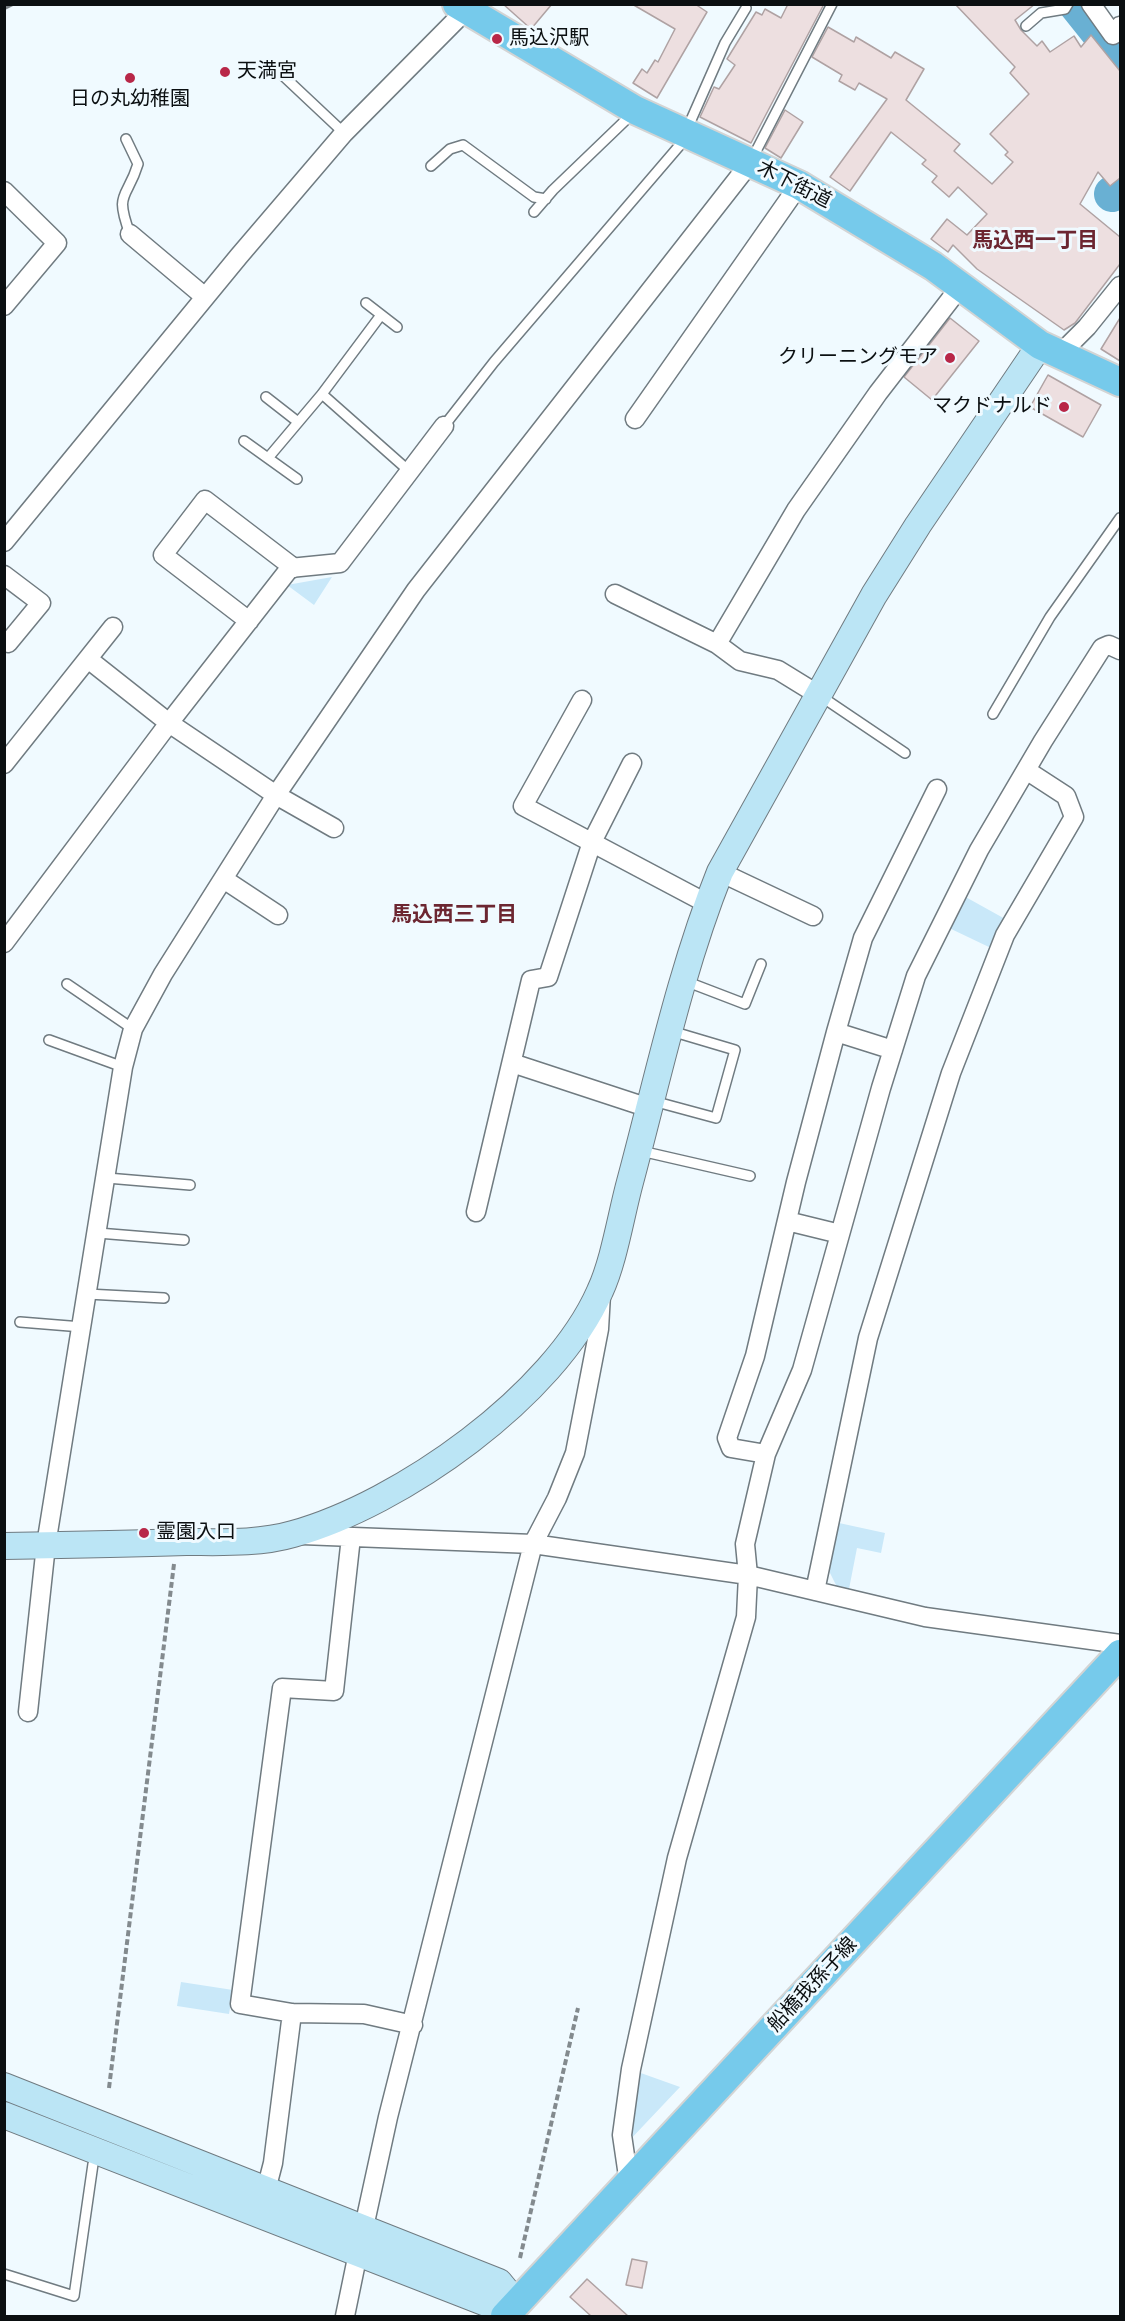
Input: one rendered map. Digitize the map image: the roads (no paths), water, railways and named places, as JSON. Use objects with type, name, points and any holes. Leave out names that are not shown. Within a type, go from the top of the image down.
[{"type":"main road","name":"木下街道","points":[[462,7],[635,110],[799,185],[893,240],[1049,350],[1120,382]]},
{"type":"main road","name":"船橋我孫子線","points":[[511,2310],[1120,1654]]},
{"type":"street","points":[[1090,4],[1113,34],[1120,26]]},
{"type":"street","points":[[4,543],[205,297],[344,133],[462,7]]},
{"type":"street","points":[[28,1712],[46,1545],[107,1178],[123,1067],[133,1029],[163,974],[225,880],[276,795],[416,591],[750,163]]},
{"type":"street","points":[[635,419],[799,185]]},
{"type":"street","points":[[4,191],[57,243],[5,303]]},
{"type":"street","points":[[130,234],[205,297]]},
{"type":"street","points":[[364,2227],[533,1544],[556,1498],[574,1453],[599,1329],[601,1290],[683,980],[720,872],[818,694],[918,525],[1049,350],[1087,327],[1120,286]]},
{"type":"street","points":[[717,644],[796,510],[878,393],[960,287]]},
{"type":"street","points":[[4,943],[169,723],[290,568],[340,563],[444,426]]},
{"type":"street","points":[[249,621],[163,555],[205,500],[294,568]]},
{"type":"street","points":[[4,575],[40,603],[8,643],[4,640]]},
{"type":"street","points":[[615,594],[717,644],[740,662],[778,670],[818,694]]},
{"type":"street","points":[[4,764],[113,627]]},
{"type":"street","points":[[629,2183],[622,2135],[631,2069],[678,1858],[746,1617],[748,1575],[746,1544],[766,1454],[802,1370],[916,976],[979,850],[1102,648],[1109,645],[1120,650]]},
{"type":"street","points":[[88,659],[169,723],[276,795],[334,828]]},
{"type":"street","points":[[582,700],[523,806],[708,904]]},
{"type":"street","points":[[476,1212],[531,980],[548,977],[592,842],[632,763]]},
{"type":"street","points":[[815,1591],[868,1338],[951,1073],[1005,935],[1074,817],[1065,796],[1026,770]]},
{"type":"street","points":[[766,1454],[731,1448],[727,1438],[755,1356],[787,1221],[863,938],[937,789]]},
{"type":"street","points":[[720,872],[813,916]]},
{"type":"street","points":[[225,880],[278,915]]},
{"type":"street","points":[[836,1032],[893,1050]]},
{"type":"street","points":[[512,1063],[650,1104]]},
{"type":"street","points":[[787,1221],[840,1234]]},
{"type":"street","points":[[4,1546],[244,1541],[291,1534],[347,1514],[399,1486],[487,1429],[518,1401],[550,1366],[576,1333],[601,1290]]},
{"type":"street","points":[[291,1534],[533,1544],[748,1575],[925,1617],[1120,1644]]},
{"type":"street","points":[[351,1538],[333,1691],[282,1688],[240,2004],[292,2013],[364,2014],[413,2025]]},
{"type":"street","points":[[266,2190],[273,2163],[292,2013]]},
{"type":"street","points":[[4,2086],[499,2282],[511,2310]]},
{"type":"street","points":[[4,2115],[486,2303],[511,2310]]},
{"type":"street","points":[[345,2316],[358,2253]]},
{"type":"lane","points":[[750,163],[832,4]]},
{"type":"lane","points":[[1026,26],[1041,13],[1067,7]]},
{"type":"lane","points":[[444,426],[494,362],[680,145],[725,43],[746,8]]},
{"type":"lane","points":[[277,70],[344,133]]},
{"type":"lane","points":[[534,212],[629,119],[635,110]]},
{"type":"lane","points":[[126,139],[138,164],[134,177],[123,192],[122,212],[130,234]]},
{"type":"lane","points":[[431,166],[450,149],[463,145],[534,197],[546,199]]},
{"type":"lane","points":[[366,303],[397,327]]},
{"type":"lane","points":[[268,459],[322,394],[381,315]]},
{"type":"lane","points":[[322,394],[409,471]]},
{"type":"lane","points":[[266,397],[298,422]]},
{"type":"lane","points":[[244,441],[297,479]]},
{"type":"lane","points":[[993,714],[1050,617],[1120,518]]},
{"type":"lane","points":[[818,694],[905,753]]},
{"type":"lane","points":[[683,980],[745,1004],[761,964]]},
{"type":"lane","points":[[68,984],[133,1029]]},
{"type":"lane","points":[[650,1104],[716,1118],[735,1050],[669,1030]]},
{"type":"lane","points":[[49,1040],[123,1067]]},
{"type":"lane","points":[[638,1151],[750,1176]]},
{"type":"lane","points":[[107,1178],[190,1185]]},
{"type":"lane","points":[[98,1233],[184,1240]]},
{"type":"lane","points":[[87,1294],[164,1298]]},
{"type":"lane","points":[[20,1322],[82,1327]]},
{"type":"lane","points":[[4,2274],[74,2296],[93,2164]]},
{"type":"waterway","points":[[1076,4],[1120,59]]},
{"type":"waterway","points":[[1112,194],[1120,188]]},
{"type":"railway","points":[[4,8],[12,4]]},
{"type":"place","name":"馬込沢駅","points":[[497,39]]},
{"type":"place","name":"天満宮","points":[[225,72]]},
{"type":"place","name":"日の丸幼稚園","points":[[130,78]]},
{"type":"place","name":"クリーニングモア","points":[[950,358]]},
{"type":"place","name":"マクドナルド","points":[[1064,407]]},
{"type":"place","name":"霊園入口","points":[[144,1533]]},
{"type":"district","name":"馬込西一丁目","points":[[1035,241]]},
{"type":"district","name":"馬込西三丁目","points":[[454,915]]}]
